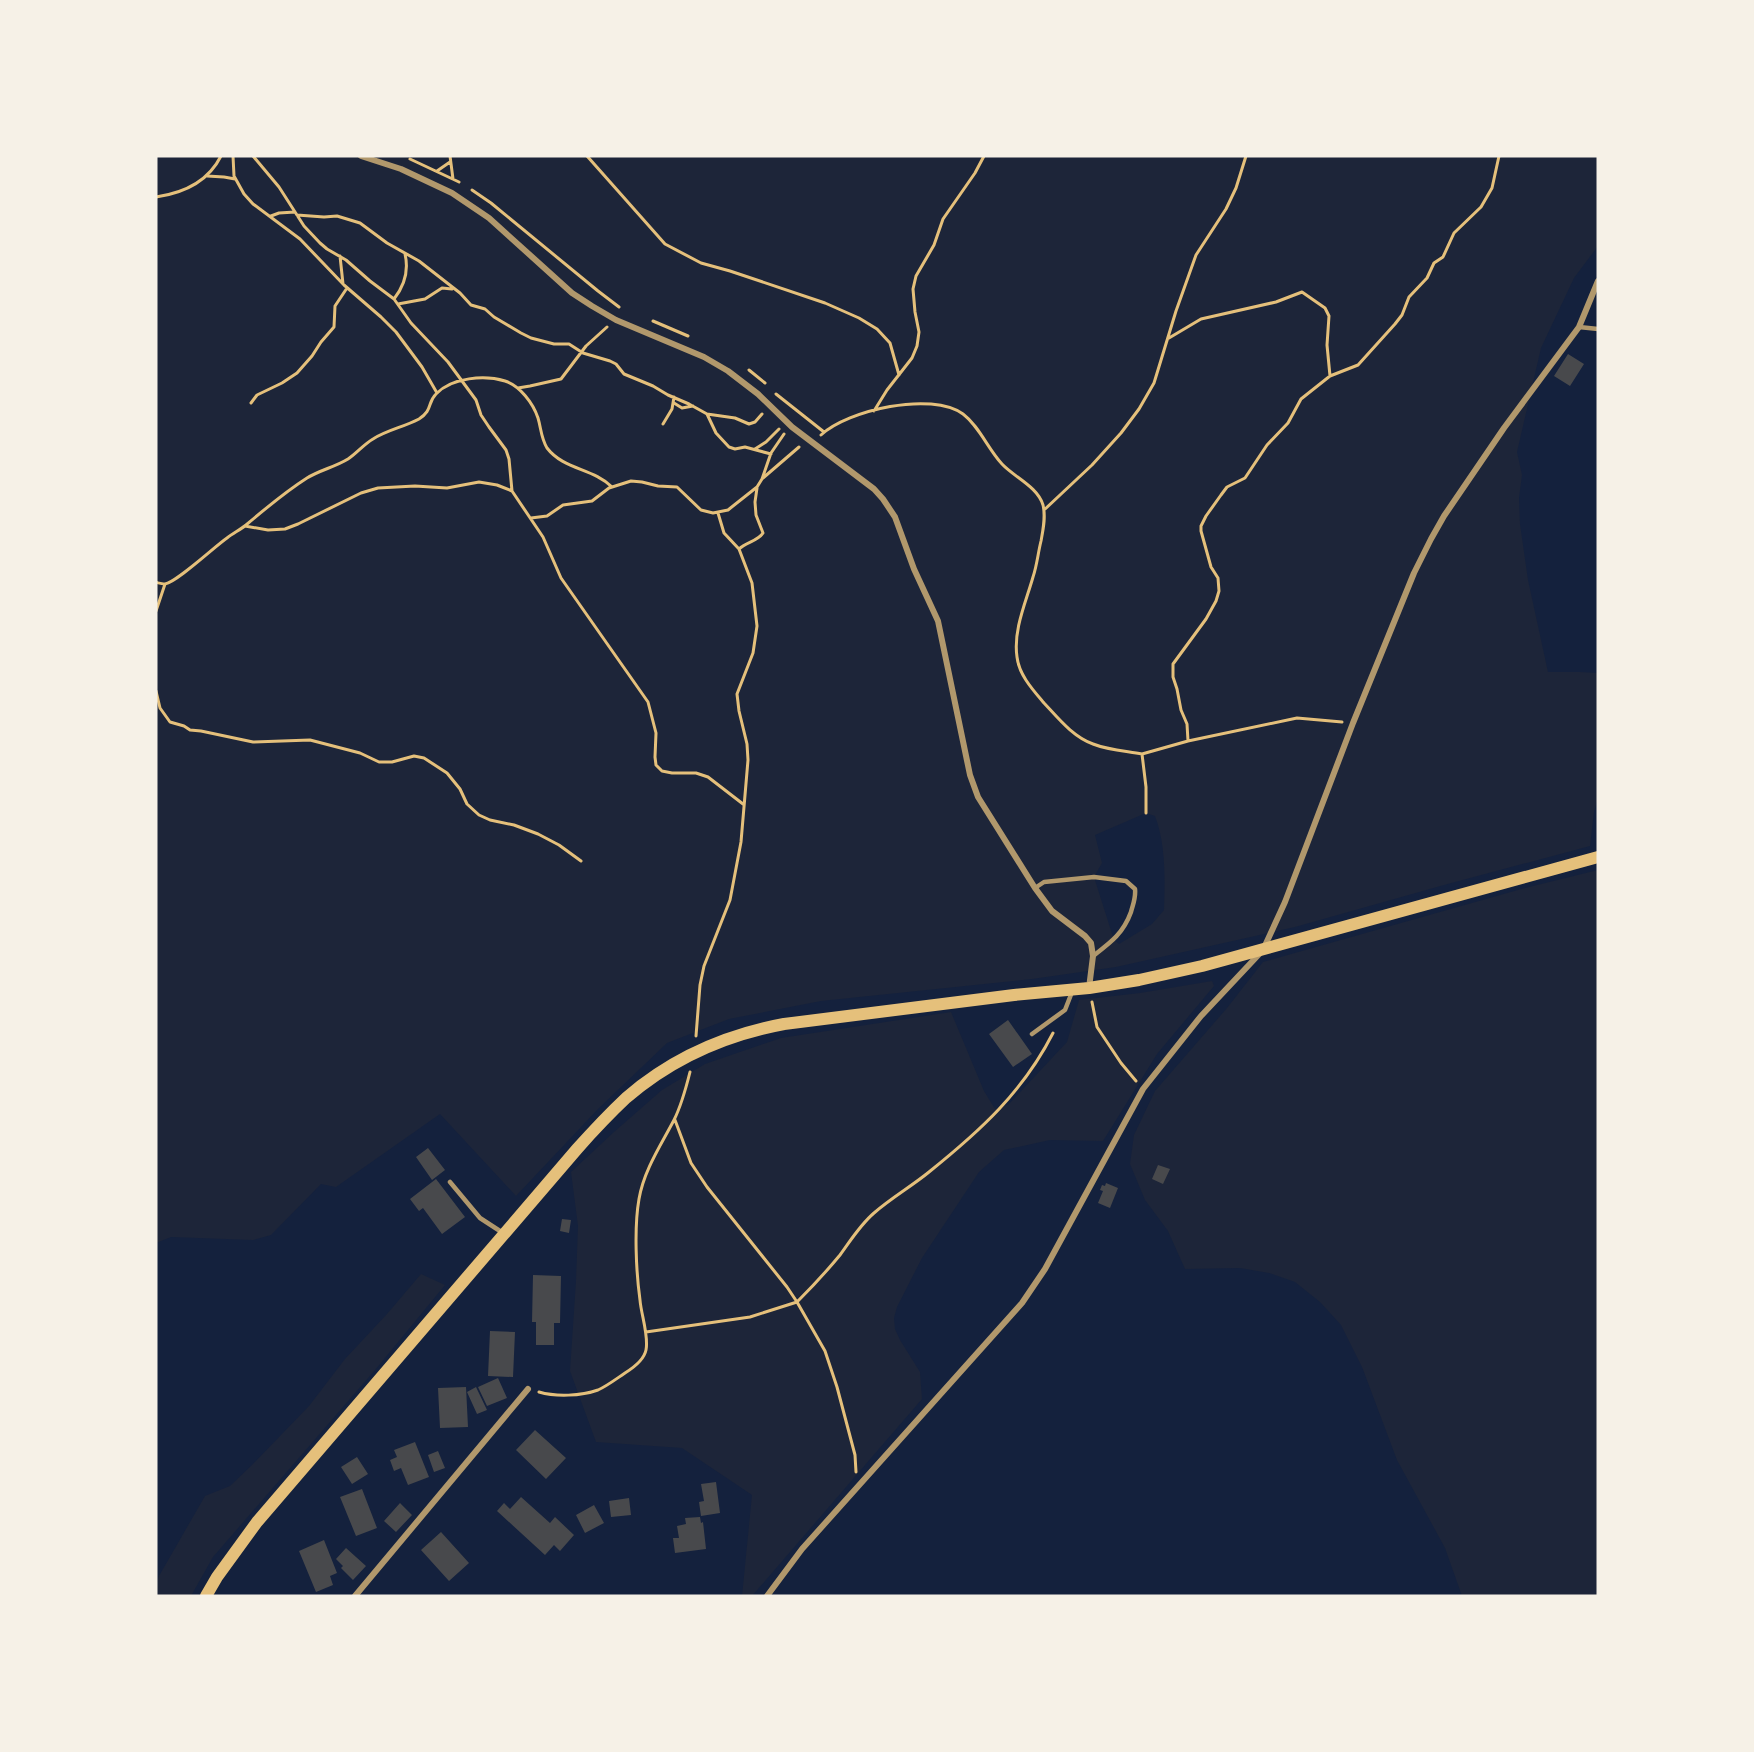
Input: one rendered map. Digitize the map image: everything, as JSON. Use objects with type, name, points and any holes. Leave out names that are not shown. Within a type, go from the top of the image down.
[{"type":"main road","points":[[206,1596],[257,1522],[578,1149],[626,1099],[651,1078],[694,1052],[733,1036],[784,1024],[1014,995],[1089,988],[1168,974],[1598,857]]},
{"type":"street","points":[[361,156],[401,170],[452,193],[489,218],[573,292],[597,310],[717,363],[750,388],[789,425],[874,489],[883,499],[895,517],[914,569],[938,621],[970,775],[978,797],[1052,911],[1091,943],[1093,956],[1089,988]]},
{"type":"street","points":[[767,1596],[802,1549],[1022,1303],[1045,1269],[1143,1089],[1201,1016],[1263,950],[1285,902],[1353,723],[1414,573],[1431,539],[1504,428],[1579,327],[1598,280]]},
{"type":"street","points":[[355,1596],[528,1389]]},
{"type":"lane","points":[[1579,327],[1598,329]]},
{"type":"lane","points":[[1035,888],[1044,882],[1094,877],[1126,881],[1134,889],[1136,897],[1126,925],[1114,940],[1093,956]]},
{"type":"lane","points":[[1032,1034],[1065,1010],[1073,990]]},
{"type":"lane","points":[[450,1182],[480,1218],[505,1234]]},
{"type":"path","points":[[156,197],[196,185],[212,170],[221,156]]},
{"type":"path","points":[[233,156],[235,179],[248,199],[300,239],[345,287],[396,332],[422,367],[437,393]]},
{"type":"path","points":[[253,156],[279,187],[304,226],[327,249],[340,256],[394,299],[411,323],[441,352],[476,400],[481,415],[506,450],[512,491],[543,537],[561,578],[648,702],[656,733],[656,765],[662,771],[696,773],[708,777],[744,804]]},
{"type":"path","points":[[403,156],[462,184]]},
{"type":"path","points":[[450,156],[453,178],[452,193]]},
{"type":"path","points":[[587,156],[665,244],[701,263],[825,303],[859,318],[877,329],[890,343],[899,375]]},
{"type":"path","points":[[874,411],[912,358],[918,339],[919,332],[913,301],[916,276],[934,245],[943,219],[984,156]]},
{"type":"path","points":[[1044,510],[1092,465],[1139,410],[1154,383],[1196,255],[1226,209],[1236,188],[1246,156]]},
{"type":"path","points":[[1188,741],[1187,724],[1181,711],[1180,698],[1173,677],[1173,664],[1206,619],[1219,591],[1218,578],[1207,557],[1201,525],[1227,487],[1245,478],[1273,438],[1288,423],[1301,399],[1330,376],[1358,365],[1395,324],[1402,315],[1408,297],[1427,278],[1434,263],[1443,257],[1454,233],[1481,207],[1487,198],[1492,188],[1499,156]]},
{"type":"path","points":[[437,171],[451,162]]},
{"type":"path","points":[[205,176],[235,179]]},
{"type":"path","points":[[472,191],[491,203],[621,308]]},
{"type":"path","points":[[270,217],[279,213],[296,213],[324,217],[337,216],[353,220],[419,261],[471,305],[485,309],[494,317],[531,338],[554,345],[566,344],[583,353],[616,364],[624,374],[707,414],[735,418],[746,424],[752,424],[770,406]]},
{"type":"path","points":[[394,299],[407,274],[404,252]]},
{"type":"path","points":[[251,403],[257,395],[297,373],[334,327],[335,306],[345,287],[340,256]]},
{"type":"path","points":[[398,304],[425,298],[442,288],[454,290]]},
{"type":"path","points":[[1167,339],[1201,319],[1276,302],[1302,292],[1325,308],[1329,316],[1327,345],[1330,376]]},
{"type":"path","points":[[644,317],[696,340]]},
{"type":"path","points":[[517,388],[561,379],[583,353],[586,346],[615,319]]},
{"type":"path","points":[[741,365],[765,384]]},
{"type":"path","points":[[156,611],[165,584],[189,569],[277,498],[309,477],[348,459],[362,446],[380,435],[421,417],[429,411],[437,393],[462,381],[496,379],[508,382],[517,388],[535,412],[544,443],[554,456],[566,465],[603,479],[612,487]]},
{"type":"path","points":[[774,391],[824,432]]},
{"type":"path","points":[[663,424],[674,403],[674,397]]},
{"type":"path","points":[[674,403],[679,407],[693,406]]},
{"type":"path","points":[[762,479],[833,426],[874,411],[901,405],[920,404],[935,404],[956,410],[965,416],[1003,466],[1036,494],[1043,503],[1044,526],[1034,574],[1017,632],[1017,657],[1024,676],[1054,714],[1085,741],[1111,749],[1142,754],[1188,741],[1297,718],[1353,723]]},
{"type":"path","points":[[707,414],[716,433],[729,447],[735,449],[745,447],[771,454]]},
{"type":"path","points":[[530,518],[547,516],[563,505],[592,501],[612,487],[637,481],[658,486],[677,487],[701,510],[718,513],[734,506],[757,487],[771,454],[789,425]]},
{"type":"path","points":[[755,449],[761,447],[789,425]]},
{"type":"path","points":[[245,525],[268,530],[285,529],[361,493],[378,488],[415,486],[447,488],[479,482],[497,485],[512,491]]},
{"type":"path","points":[[739,549],[759,538],[763,533],[755,508],[757,487]]},
{"type":"path","points":[[528,1389],[547,1395],[591,1392],[629,1371],[646,1351],[639,1299],[637,1222],[639,1200],[648,1172],[686,1089],[694,1052],[700,985],[711,947],[730,900],[741,842],[748,760],[738,694],[753,653],[757,626],[752,583],[739,549],[724,533],[718,513]]},
{"type":"path","points":[[156,582],[165,584]]},
{"type":"path","points":[[156,691],[160,708],[166,718],[170,722],[194,731],[253,742],[310,740],[360,753],[379,762],[392,762],[414,756],[424,758],[447,773],[460,789],[467,804],[479,815],[538,834],[581,861]]},
{"type":"path","points":[[1142,754],[1146,813]]},
{"type":"path","points":[[1089,988],[1097,1027],[1121,1063],[1143,1089]]},
{"type":"path","points":[[645,1332],[750,1317],[796,1302],[821,1278],[865,1222],[929,1172],[989,1121],[1008,1101],[1042,1054],[1065,1010]]},
{"type":"path","points":[[674,1119],[691,1163],[707,1187],[788,1287],[825,1351],[855,1455],[857,1488]]},
{"type":"shaded area","points":[[156,156],[1598,156],[1598,246],[1574,278],[1541,348],[1517,452],[1522,475],[1519,498],[1520,524],[1528,580],[1548,672],[1598,673],[1598,798],[1590,846],[1295,927],[1116,967],[1032,979],[821,1001],[729,1019],[667,1043],[598,1109],[516,1196],[440,1114],[336,1187],[321,1184],[271,1235],[253,1240],[171,1237],[156,1243]],"holes":[[[1146,813],[1155,816],[1163,850],[1164,910],[1152,924],[1119,944],[1114,940],[1094,877],[1102,863],[1095,835]]]},
{"type":"shaded area","points":[[1598,870],[1598,1596],[1462,1596],[1445,1548],[1397,1460],[1362,1367],[1341,1325],[1320,1302],[1295,1282],[1269,1273],[1240,1268],[1185,1269],[1168,1231],[1145,1200],[1130,1164],[1134,1135],[1155,1091],[1227,1008],[1263,962],[1525,888]]},
{"type":"shaded area","points":[[1212,981],[1214,986],[1157,1054],[1103,1141],[1050,1140],[1004,1150],[979,1172],[922,1258],[897,1307],[894,1318],[895,1329],[900,1340],[920,1372],[922,1399],[752,1596],[742,1596],[752,1495],[682,1448],[596,1442],[570,1371],[578,1226],[571,1172],[662,1090],[705,1064],[781,1038],[951,1012],[984,1091],[995,1109],[1009,1104],[1067,1042],[1079,1000]]},
{"type":"shaded area","points":[[421,1274],[445,1285],[375,1370],[213,1557],[191,1596],[156,1596],[159,1576],[205,1496],[230,1486],[252,1465],[309,1406],[345,1359]]},
{"type":"building","points":[[1568,354],[1584,364],[1570,386],[1554,376]]},
{"type":"building","points":[[1008,1020],[1032,1054],[1013,1067],[989,1034]]},
{"type":"building","points":[[428,1148],[445,1170],[432,1180],[416,1157]]},
{"type":"building","points":[[1158,1165],[1170,1169],[1163,1184],[1152,1179]]},
{"type":"building","points":[[436,1179],[465,1217],[442,1234],[423,1208],[419,1211],[410,1199]]},
{"type":"building","points":[[1106,1183],[1118,1188],[1110,1208],[1098,1203],[1103,1191],[1100,1190],[1102,1185],[1105,1186]]},
{"type":"building","points":[[562,1219],[571,1220],[569,1233],[560,1231]]},
{"type":"building","points":[[533,1275],[561,1276],[560,1323],[554,1323],[554,1345],[536,1345],[536,1322],[532,1322]]},
{"type":"building","points":[[490,1331],[515,1332],[513,1377],[488,1376]]},
{"type":"building","points":[[498,1378],[507,1398],[487,1406],[478,1387]]},
{"type":"building","points":[[466,1387],[468,1427],[440,1428],[438,1388]]},
{"type":"building","points":[[476,1387],[487,1410],[477,1414],[467,1392]]},
{"type":"building","points":[[535,1430],[566,1458],[546,1479],[516,1450]]},
{"type":"building","points":[[415,1442],[429,1477],[408,1485],[401,1468],[394,1471],[390,1460],[397,1457],[394,1450]]},
{"type":"building","points":[[438,1451],[445,1468],[434,1472],[428,1455]]},
{"type":"building","points":[[357,1457],[368,1474],[352,1484],[341,1467]]},
{"type":"building","points":[[716,1482],[720,1513],[701,1516],[699,1502],[704,1501],[701,1484]]},
{"type":"building","points":[[362,1489],[377,1528],[356,1536],[340,1497]]},
{"type":"building","points":[[521,1497],[550,1523],[555,1517],[574,1535],[560,1551],[554,1545],[545,1555],[497,1511],[504,1503],[510,1509]]},
{"type":"building","points":[[629,1498],[631,1515],[611,1517],[609,1501]]},
{"type":"building","points":[[400,1503],[412,1515],[396,1532],[384,1521]]},
{"type":"building","points":[[594,1505],[604,1523],[585,1533],[576,1515]]},
{"type":"building","points":[[700,1517],[701,1523],[703,1522],[706,1549],[675,1553],[673,1538],[679,1538],[677,1526],[686,1524],[685,1518]]},
{"type":"building","points":[[441,1532],[469,1563],[449,1581],[421,1550]]},
{"type":"building","points":[[324,1540],[337,1573],[330,1576],[333,1585],[316,1592],[299,1551]]},
{"type":"building","points":[[346,1548],[366,1566],[353,1580],[336,1559]]}]
